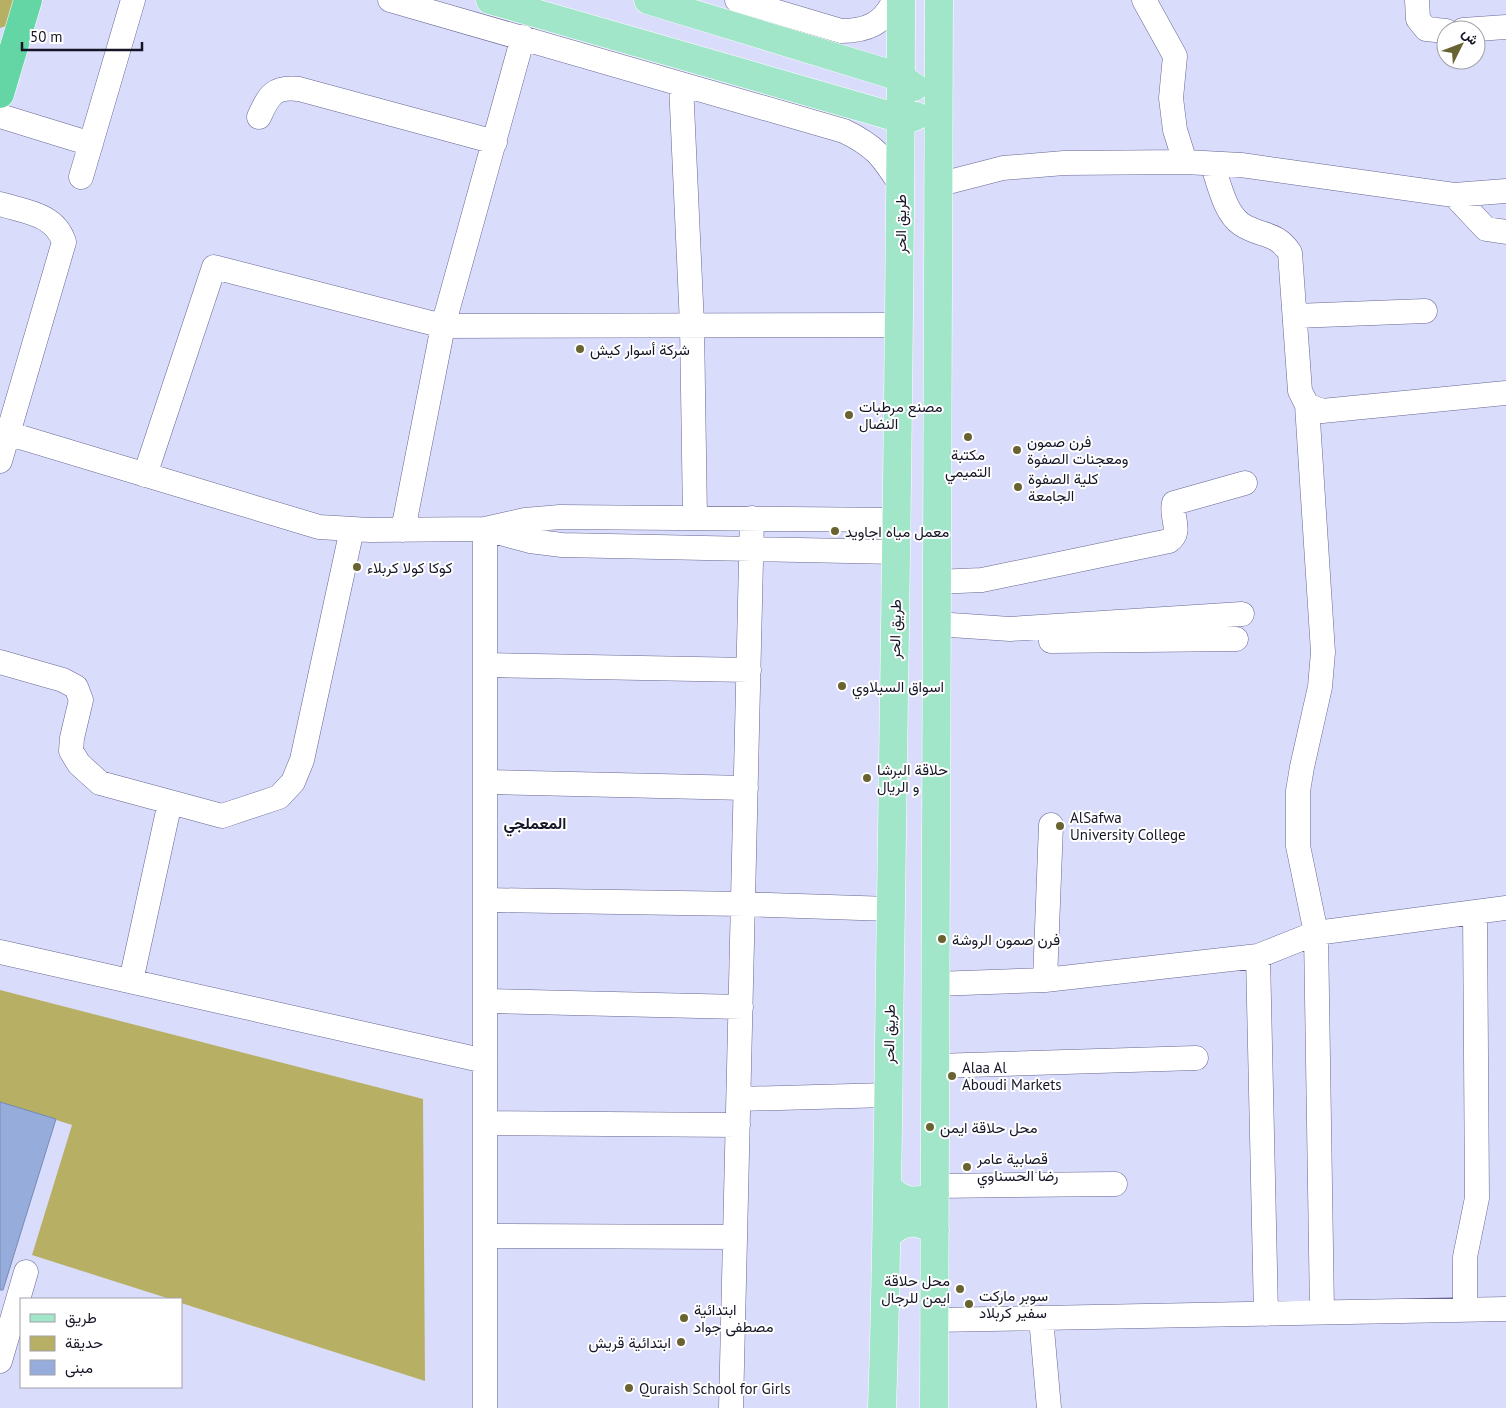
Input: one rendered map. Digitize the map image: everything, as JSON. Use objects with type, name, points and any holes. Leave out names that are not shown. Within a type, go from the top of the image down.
[{"type":"highway","points":[[1,84],[8,41],[28,0]]},
{"type":"main road","points":[[490,0],[900,127],[912,130],[919,129],[932,134],[936,105],[926,77],[900,72],[648,0]]},
{"type":"main road","name":"طريق الحر","points":[[882,1408],[888,1235],[890,909],[900,371],[901,0]]},
{"type":"main road","points":[[934,1408],[936,105],[939,0]]},
{"type":"main road","points":[[900,325],[911,334],[917,336],[937,332]]},
{"type":"main road","points":[[900,371],[918,363],[937,369]]},
{"type":"main road","points":[[888,1187],[894,1193],[910,1201],[927,1199],[935,1190]]},
{"type":"main road","points":[[888,1235],[894,1228],[910,1222],[927,1226],[935,1231]]},
{"type":"street","points":[[81,177],[134,0]]},
{"type":"street","points":[[390,0],[844,131],[865,141],[881,155],[900,184]]},
{"type":"street","points":[[737,0],[841,31],[858,31],[875,24],[889,11],[894,0]]},
{"type":"street","points":[[1144,0],[1175,56],[1171,98],[1175,130],[1185,162]]},
{"type":"street","points":[[1417,0],[1418,19],[1426,29],[1436,30]]},
{"type":"street","points":[[1486,28],[1506,27]]},
{"type":"street","points":[[403,530],[444,326],[523,37]]},
{"type":"street","points":[[681,84],[692,325],[695,518]]},
{"type":"street","points":[[259,117],[266,101],[274,92],[285,87],[495,142]]},
{"type":"street","points":[[0,116],[91,144]]},
{"type":"street","points":[[937,185],[1003,168],[1064,163],[1185,162],[1298,171],[1454,195],[1506,191]]},
{"type":"street","points":[[1212,164],[1230,212],[1241,224],[1282,241],[1290,253],[1300,391],[1307,405],[1323,652],[1320,687],[1298,791],[1298,846],[1316,933],[1322,1312]]},
{"type":"street","points":[[1454,195],[1486,229],[1506,232]]},
{"type":"street","points":[[0,204],[51,220],[60,230],[64,242],[4,433],[0,461]]},
{"type":"street","points":[[145,475],[214,267],[444,326],[900,325]]},
{"type":"street","points":[[1295,316],[1425,311]]},
{"type":"street","points":[[1307,405],[1322,411],[1506,393]]},
{"type":"street","points":[[4,433],[319,528],[485,529],[526,520],[560,517],[897,520]]},
{"type":"street","points":[[936,582],[982,580],[1169,541],[1177,532],[1174,503],[1245,483]]},
{"type":"street","points":[[731,1408],[752,518]]},
{"type":"street","points":[[0,662],[63,680],[76,687],[81,700],[72,738],[71,751],[89,775],[100,783],[222,816],[279,797],[293,782],[302,760],[352,529]]},
{"type":"street","points":[[485,529],[546,544],[897,552]]},
{"type":"street","points":[[485,529],[485,1408]]},
{"type":"street","points":[[936,624],[1010,629],[1242,614]]},
{"type":"street","points":[[1010,629],[1029,642],[1236,639]]},
{"type":"street","points":[[485,665],[749,670]]},
{"type":"street","points":[[485,782],[746,788]]},
{"type":"street","points":[[131,981],[170,802]]},
{"type":"street","points":[[1045,980],[1051,825]]},
{"type":"street","points":[[485,900],[743,904],[890,909]]},
{"type":"street","points":[[935,984],[1045,980],[1258,956],[1316,933],[1506,908]]},
{"type":"street","points":[[1465,1310],[1465,1257],[1477,1198],[1476,912]]},
{"type":"street","points":[[0,952],[485,1061]]},
{"type":"street","points":[[1258,956],[1266,1314]]},
{"type":"street","points":[[485,1001],[741,1008]]},
{"type":"street","points":[[935,1066],[1196,1058]]},
{"type":"street","points":[[739,1098],[888,1095]]},
{"type":"street","points":[[485,1123],[738,1125]]},
{"type":"street","points":[[935,1190],[1115,1184]]},
{"type":"street","points":[[485,1236],[735,1237]]},
{"type":"street","points":[[0,1361],[26,1272]]},
{"type":"street","points":[[934,1320],[1506,1309]]},
{"type":"street","points":[[1042,1318],[1049,1408]]},
{"type":"green space","points":[[0,0],[15,0],[6,26],[0,28]]},
{"type":"green space","points":[[0,990],[423,1099],[425,1381],[182,1303],[182,1298],[167,1298],[32,1255],[72,1125],[0,1102]]},
{"type":"building","points":[[0,1102],[56,1119],[3,1290],[0,1290]]},
{"type":"place","name":"شركة أسوار كيش","points":[[580,349]]},
{"type":"place","name":"مصنع مرطبات النضال","points":[[849,415]]},
{"type":"place","name":"مكتبة التميمي","points":[[968,437]]},
{"type":"place","name":"فرن صمون ومعجنات الصفوة","points":[[1017,450]]},
{"type":"place","name":"كلية الصفوة الجامعة","points":[[1018,487]]},
{"type":"place","name":"معمل مياه اجاويد","points":[[835,531]]},
{"type":"place","name":"كوكا كولا كربلاء","points":[[357,567]]},
{"type":"place","name":"اسواق السيلاوي","points":[[842,686]]},
{"type":"place","name":"حلاقة البرشا و الريال","points":[[867,778]]},
{"type":"place","name":"AlSafwa University College","points":[[1060,826]]},
{"type":"place","name":"فرن صمون الروشة","points":[[942,939]]},
{"type":"place","name":"Alaa Al Aboudi Markets","points":[[952,1076]]},
{"type":"place","name":"محل حلاقة ايمن","points":[[930,1127]]},
{"type":"place","name":"قصابية عامر رضا الحسناوي","points":[[967,1167]]},
{"type":"place","name":"محل حلاقة ايمن للرجال","points":[[960,1289]]},
{"type":"place","name":"سوبر ماركت سفير كربلاد","points":[[969,1304]]},
{"type":"place","name":"ابتدائية مصطفى جواد","points":[[684,1318]]},
{"type":"place","name":"ابتدائية قريش","points":[[681,1342]]},
{"type":"place","name":"Quraish School for Girls","points":[[629,1388]]},
{"type":"district","name":"المعملجي","points":[[535,823]]}]
